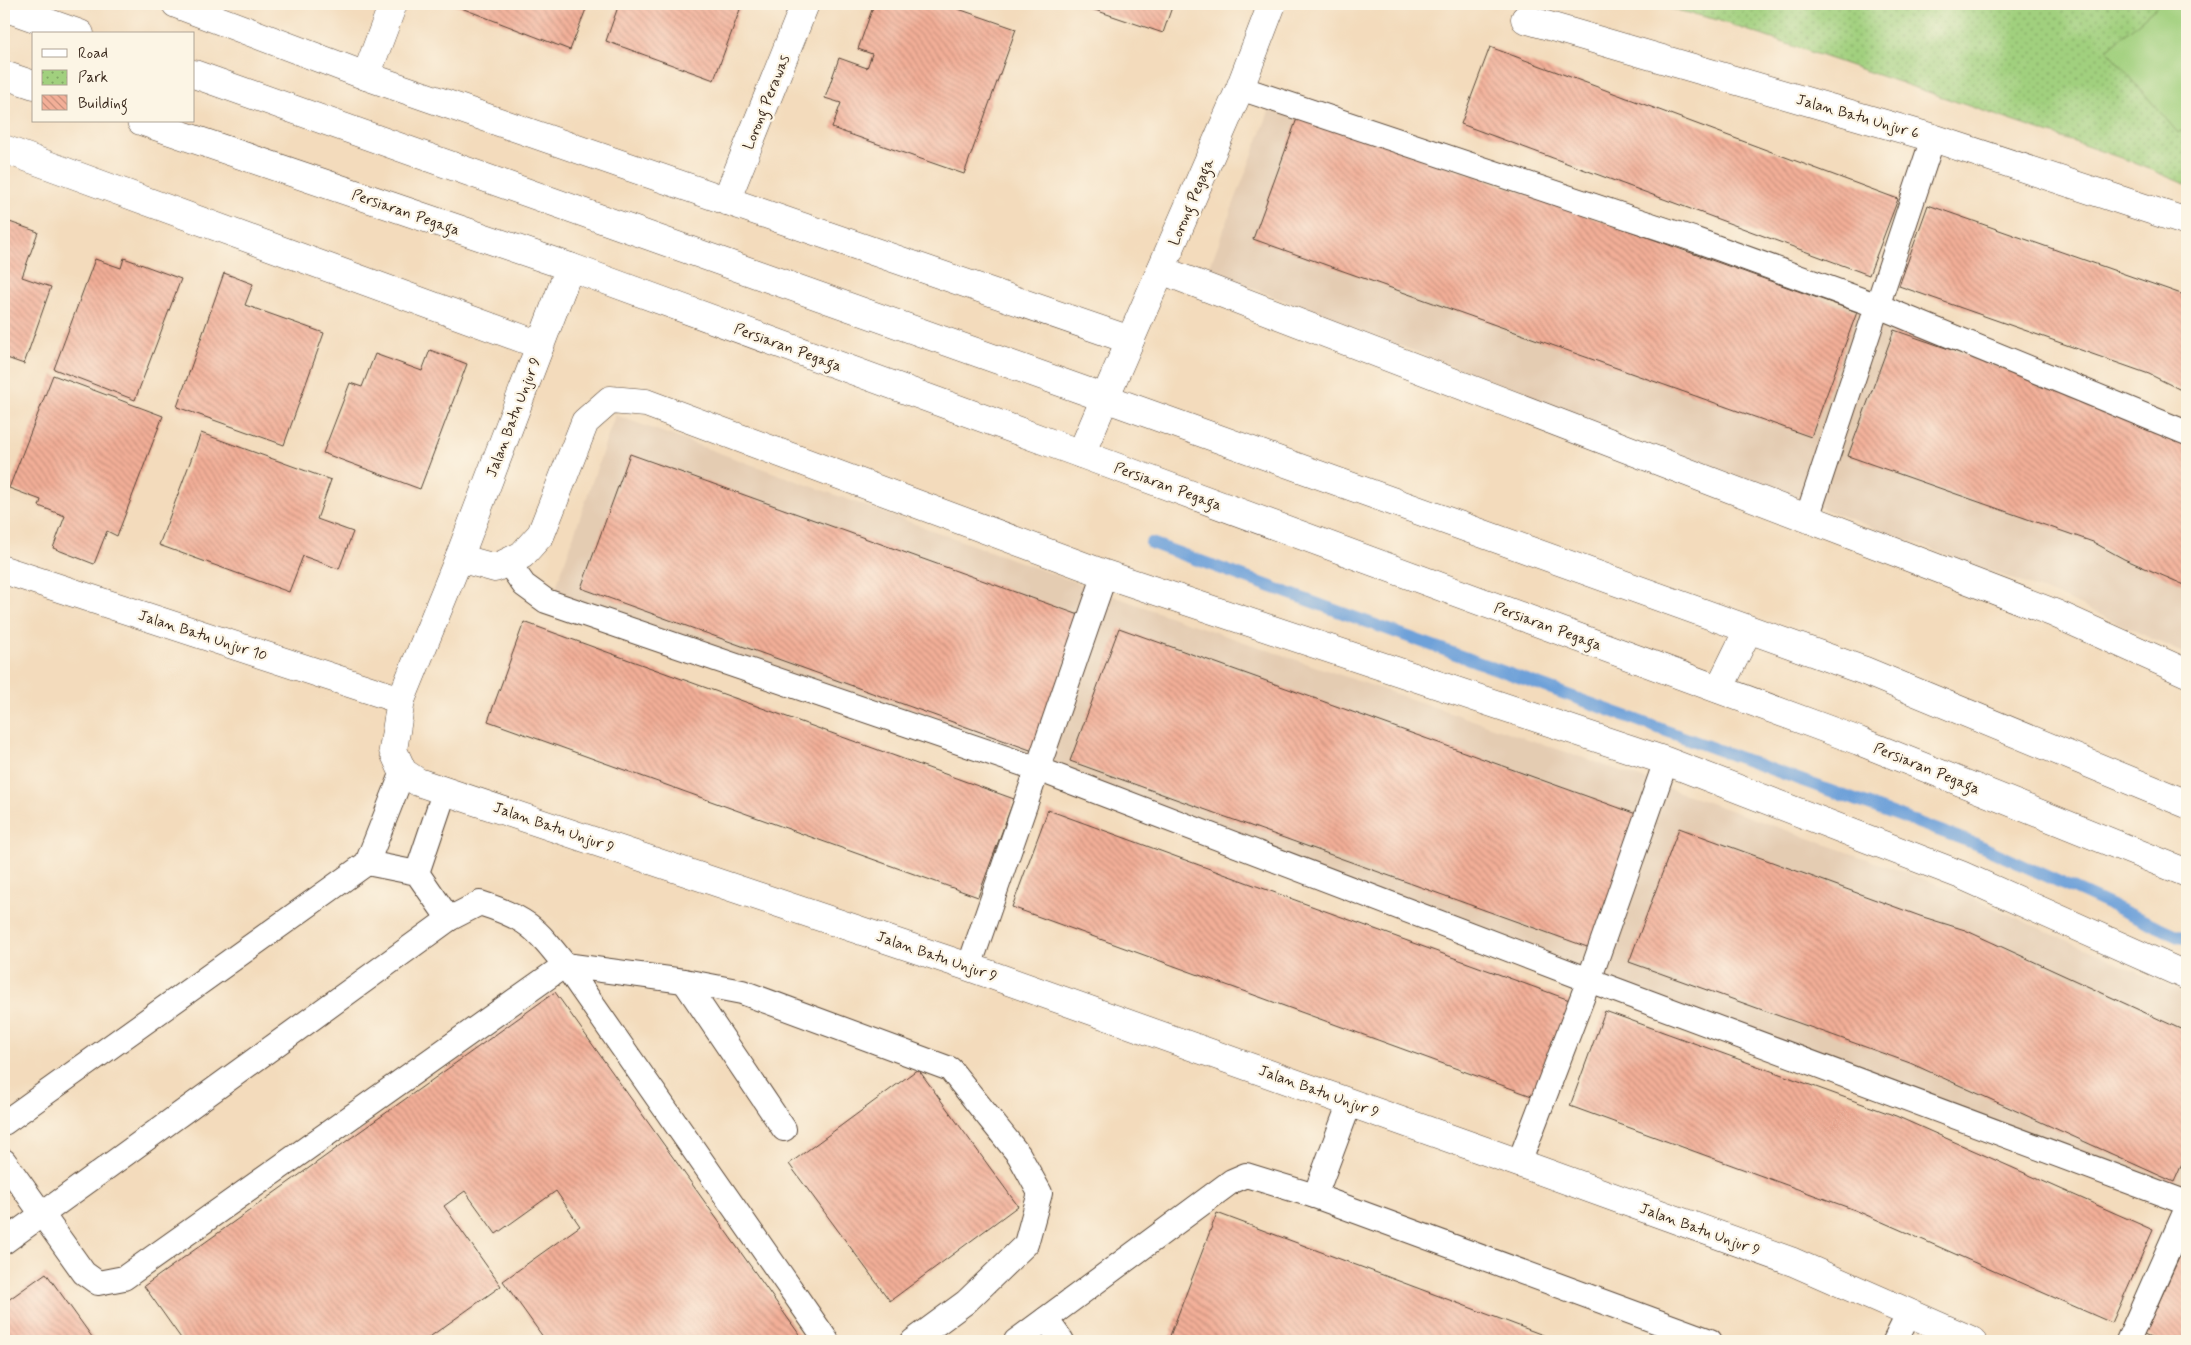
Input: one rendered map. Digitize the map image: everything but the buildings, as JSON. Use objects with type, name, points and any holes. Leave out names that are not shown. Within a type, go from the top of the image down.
[{"type":"street","points":[[176,4],[366,76],[1130,340]]},
{"type":"street","points":[[366,76],[393,4]]},
{"type":"street","name":"Lorong Perawas","points":[[726,201],[805,4]]},
{"type":"street","name":"Lorong Pegaga","points":[[1081,454],[1240,88],[1272,4]]},
{"type":"street","points":[[4,7],[74,32]]},
{"type":"street","name":"Jalan Batu Unjur 6","points":[[1525,18],[1933,138],[2187,222]]},
{"type":"street","points":[[195,74],[1865,671],[2187,804]]},
{"type":"street","points":[[4,75],[32,84]]},
{"type":"street","name":"Persiaran Pegaga","points":[[144,122],[570,267],[1081,454],[1868,744],[2187,873]]},
{"type":"street","points":[[4,149],[540,345]]},
{"type":"street","name":"Jalan Batu Unjur 9","points":[[570,267],[459,558],[401,700],[393,750],[403,772],[418,782],[969,967],[1520,1163],[1793,1262],[1973,1341]]},
{"type":"street","points":[[1161,270],[2054,613],[2187,672]]},
{"type":"street","points":[[459,558],[495,568],[522,555],[541,534],[585,422],[610,400],[646,403],[1105,574],[1666,761],[1961,875],[2187,976]]},
{"type":"street","name":"Jalan Batu Unjur 10","points":[[4,570],[401,700]]},
{"type":"street","points":[[1719,689],[1748,630]]},
{"type":"lane","points":[[1240,88],[1693,239],[1878,306],[2187,433]]},
{"type":"lane","points":[[1807,518],[1933,138]]},
{"type":"lane","points":[[508,561],[524,585],[546,601],[1038,769],[1588,980],[2187,1203]]},
{"type":"lane","points":[[969,967],[1105,574]]},
{"type":"lane","points":[[1520,1163],[1666,761]]},
{"type":"lane","points":[[4,1123],[367,863],[403,772]]},
{"type":"lane","points":[[417,873],[445,790]]},
{"type":"lane","points":[[367,863],[417,873],[449,919]]},
{"type":"lane","points":[[4,1242],[449,919],[480,902],[511,912],[536,930],[565,965],[827,1341]]},
{"type":"lane","points":[[4,1161],[84,1273],[98,1283],[124,1278],[565,965],[684,981],[742,992],[950,1069],[1019,1155],[1040,1192],[1026,1244],[966,1302],[913,1341]]},
{"type":"lane","points":[[684,981],[784,1129]]},
{"type":"lane","points":[[1315,1196],[1350,1102]]},
{"type":"lane","points":[[1016,1341],[1232,1181],[1246,1175],[1315,1196],[1710,1341]]},
{"type":"lane","points":[[2128,1341],[2187,1208]]},
{"type":"lane","points":[[1896,1341],[1909,1313]]},
{"type":"lane","points":[[1046,1319],[1062,1341]]},
{"type":"shaded area","points":[[1270,109],[1867,312],[2187,443],[2187,655],[2066,599],[1764,487],[1208,271]]},
{"type":"shaded area","points":[[615,415],[1174,618],[1601,764],[1954,890],[2187,994],[2187,1195],[554,593]]},
{"type":"green space","points":[[1651,4],[2187,4],[2187,185],[2130,161],[1714,19]]},
{"type":"green space","points":[[2160,4],[2187,4],[2187,126],[2178,133],[2107,50]]},
{"type":"waterway","points":[[1151,543],[1976,844],[2187,940]]}]
